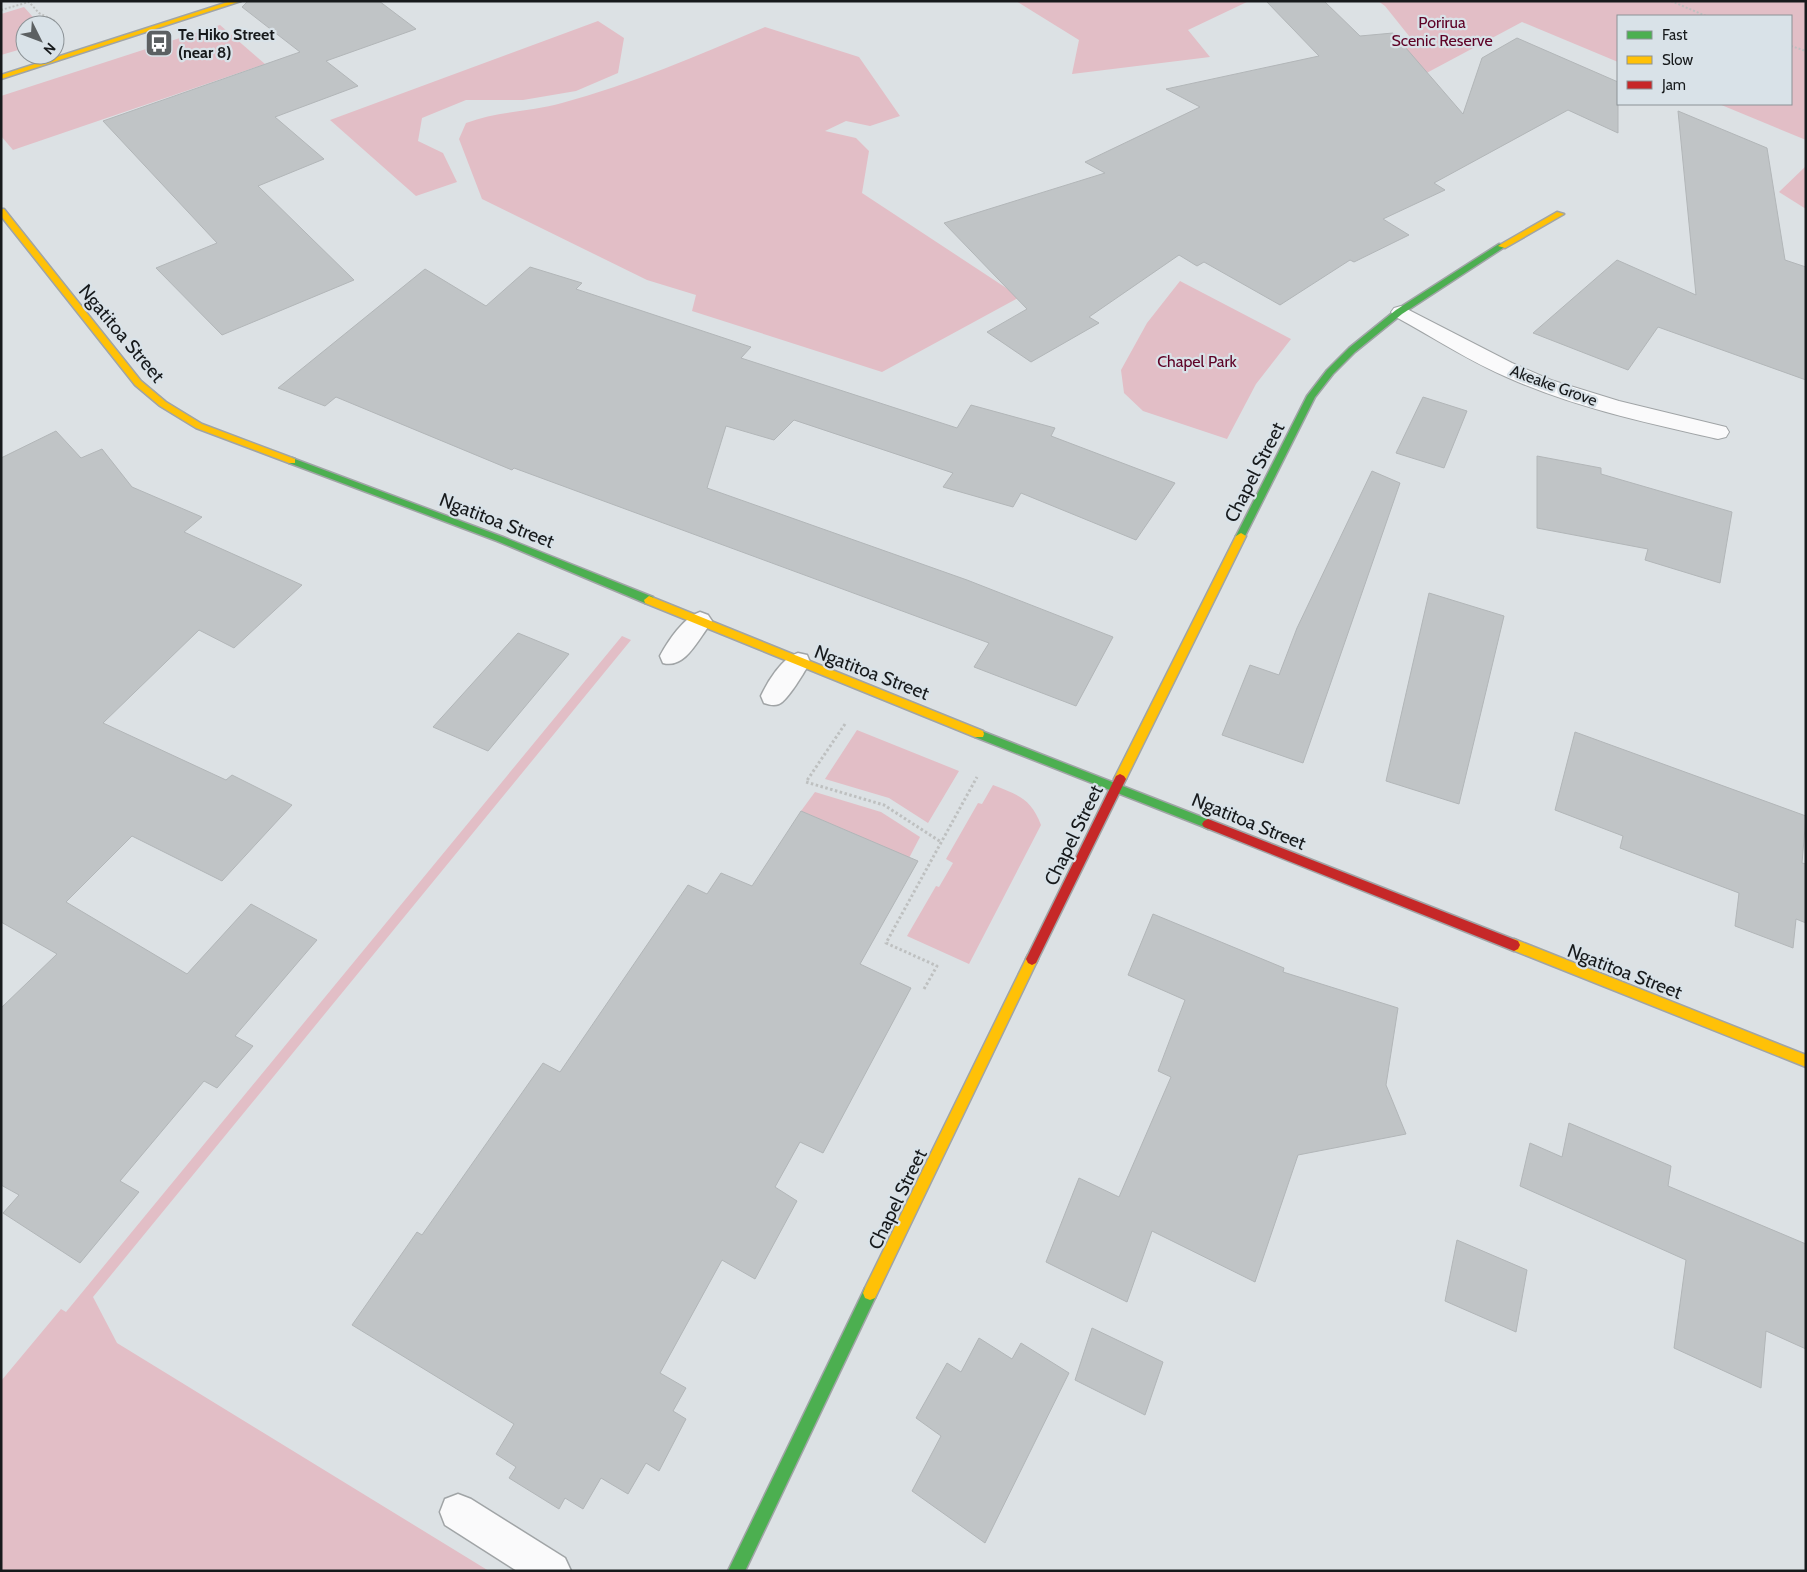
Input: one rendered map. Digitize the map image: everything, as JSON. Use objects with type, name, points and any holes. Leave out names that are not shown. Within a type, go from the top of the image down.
[{"type":"street","points":[[1,77],[238,1]]},
{"type":"street","name":"Ngatitoa Street","points":[[1,211],[138,383],[163,404],[198,426],[500,539],[798,662],[1806,1061]]},
{"type":"street","name":"Chapel Street","points":[[736,1571],[1116,787],[1311,396],[1328,373],[1357,342],[1513,239],[1560,214]]},
{"type":"street","name":"Akeake Grove","points":[[1401,312],[1517,374],[1553,388],[1718,432]]},
{"type":"lane","points":[[672,656],[700,621]]},
{"type":"lane","points":[[773,696],[798,662]]},
{"type":"lane","points":[[458,1512],[552,1571]]},
{"type":"path","points":[[1671,1],[1704,15]]},
{"type":"path","points":[[1,10],[29,2],[41,15]]},
{"type":"path","points":[[1792,46],[1806,51]]},
{"type":"path","points":[[849,719],[806,782],[884,805],[941,842]]},
{"type":"path","points":[[924,989],[937,966],[886,943],[979,772]]},
{"type":"green space","points":[[1016,1],[1249,1],[1188,30],[1210,57],[1072,74],[1079,40]]},
{"type":"green space","name":"Porirua Scenic Reserve","points":[[1378,1],[1806,1],[1806,140],[1721,105],[1792,105],[1792,15],[1617,15],[1617,62],[1522,22],[1376,100],[1336,81],[1413,41],[1385,6]]},
{"type":"green space","points":[[24,7],[31,15],[15,15],[15,51],[1,55],[1,14]]},
{"type":"green space","points":[[598,21],[624,38],[618,73],[576,91],[523,100],[466,100],[422,118],[418,141],[443,153],[457,182],[416,196],[330,120]]},
{"type":"green space","points":[[220,25],[265,64],[13,150],[1,136],[1,96]]},
{"type":"green space","points":[[765,27],[859,57],[900,116],[870,126],[846,121],[825,131],[856,138],[869,151],[862,193],[1020,297],[882,372],[692,311],[696,295],[647,280],[482,199],[459,139],[466,123],[490,116],[550,106],[614,87]]},
{"type":"green space","points":[[1806,166],[1806,209],[1779,192]]},
{"type":"green space","name":"Chapel Park","points":[[1180,281],[1291,339],[1256,384],[1227,439],[1143,411],[1124,393],[1121,370],[1147,323]]},
{"type":"green space","points":[[622,636],[631,640],[93,1297],[117,1343],[489,1571],[1,1571],[1,1381],[61,1309],[66,1312]]},
{"type":"green space","points":[[857,730],[959,771],[928,823],[889,798],[825,779]]},
{"type":"green space","points":[[993,785],[1017,795],[1028,803],[1041,825],[969,964],[907,936],[936,886],[939,887],[953,863],[946,859],[978,803],[982,804]]},
{"type":"green space","points":[[815,792],[881,812],[920,837],[909,858],[801,811]]},
{"type":"building","points":[[248,1],[379,1],[416,29],[326,61],[358,86],[275,117],[324,159],[258,186],[354,280],[222,335],[156,268],[217,243],[103,121],[300,52],[242,7]]},
{"type":"building","points":[[1266,1],[1324,1],[1360,36],[1393,33],[1463,114],[1482,58],[1517,38],[1617,82],[1618,133],[1568,110],[1434,183],[1445,190],[1383,219],[1409,235],[1354,262],[1350,260],[1280,305],[1204,262],[1197,266],[1179,255],[1089,317],[1099,323],[1031,362],[987,332],[1027,309],[944,223],[1105,173],[1085,162],[1200,107],[1166,89],[1319,56]]},
{"type":"building","points":[[1678,111],[1767,148],[1785,260],[1806,267],[1806,380],[1658,327],[1628,370],[1533,333],[1617,260],[1696,295]]},
{"type":"building","points":[[530,267],[582,283],[576,289],[751,347],[741,358],[957,428],[971,405],[1055,428],[1051,436],[1175,483],[1136,540],[1021,493],[1013,507],[943,487],[953,473],[794,420],[774,440],[726,426],[707,488],[967,580],[1113,637],[1076,706],[974,667],[989,643],[514,468],[512,470],[336,397],[325,406],[278,388],[425,269],[486,306]]},
{"type":"building","points":[[1423,397],[1467,411],[1444,468],[1396,453]]},
{"type":"building","points":[[56,431],[81,458],[102,449],[132,487],[202,517],[184,532],[302,585],[234,648],[199,630],[103,723],[226,780],[232,775],[292,805],[222,881],[132,836],[66,902],[187,974],[251,904],[317,940],[235,1036],[253,1046],[217,1088],[204,1081],[120,1181],[139,1192],[80,1263],[3,1213],[19,1195],[1,1185],[1,1008],[57,954],[1,922],[1,458]]},
{"type":"building","points":[[1537,456],[1601,468],[1601,474],[1732,512],[1720,583],[1645,560],[1648,549],[1537,528]]},
{"type":"building","points":[[1372,471],[1400,483],[1303,763],[1222,735],[1250,665],[1279,675],[1297,628]]},
{"type":"building","points":[[1429,593],[1504,616],[1459,804],[1386,781]]},
{"type":"building","points":[[518,633],[569,654],[488,751],[433,727]]},
{"type":"building","points":[[1575,732],[1806,816],[1802,863],[1806,864],[1806,923],[1796,919],[1793,948],[1735,926],[1739,893],[1620,848],[1623,836],[1555,810]]},
{"type":"building","points":[[801,811],[918,861],[860,964],[911,988],[823,1153],[800,1142],[775,1187],[797,1201],[755,1279],[722,1260],[660,1373],[686,1388],[673,1411],[686,1419],[659,1471],[646,1463],[628,1494],[601,1478],[583,1509],[565,1498],[559,1509],[509,1478],[516,1467],[496,1454],[514,1424],[352,1325],[417,1232],[422,1235],[543,1063],[560,1072],[688,885],[707,894],[721,873],[752,886]]},
{"type":"building","points":[[1153,914],[1284,968],[1283,972],[1398,1008],[1386,1085],[1406,1134],[1298,1155],[1255,1282],[1152,1231],[1127,1302],[1046,1262],[1079,1178],[1119,1197],[1171,1077],[1158,1071],[1185,1000],[1128,975]]},
{"type":"building","points":[[1569,1123],[1671,1166],[1668,1186],[1806,1244],[1806,1349],[1766,1331],[1761,1388],[1674,1348],[1686,1260],[1520,1186],[1530,1143],[1562,1157]]},
{"type":"building","points":[[1457,1240],[1527,1270],[1516,1332],[1445,1301]]},
{"type":"building","points":[[1092,1328],[1163,1362],[1145,1415],[1075,1380]]},
{"type":"building","points":[[979,1338],[1012,1359],[1021,1343],[1069,1373],[985,1543],[912,1491],[941,1436],[916,1418],[947,1363],[961,1372]]},
{"type":"traffic: fast","points":[[1241,536],[1311,396],[1330,372],[1352,350],[1399,312],[1502,246]]},
{"type":"traffic: fast","points":[[292,461],[500,539],[649,600]]},
{"type":"traffic: fast","points":[[979,734],[1208,824]]},
{"type":"traffic: fast","points":[[736,1571],[870,1293]]},
{"type":"traffic: slow","points":[[1,77],[238,1]]},
{"type":"traffic: slow","points":[[1,211],[138,383],[163,404],[199,426],[292,461]]},
{"type":"traffic: slow","points":[[1502,246],[1560,214]]},
{"type":"traffic: slow","points":[[1120,779],[1241,536]]},
{"type":"traffic: slow","points":[[649,600],[979,734]]},
{"type":"traffic: slow","points":[[1514,945],[1806,1061]]},
{"type":"traffic: slow","points":[[870,1293],[1032,959]]},
{"type":"traffic: jam","points":[[1032,959],[1120,779]]},
{"type":"traffic: jam","points":[[1208,824],[1514,945]]},
{"type":"place","name":"Te Hiko Street (near 8)","points":[[159,43]]}]
